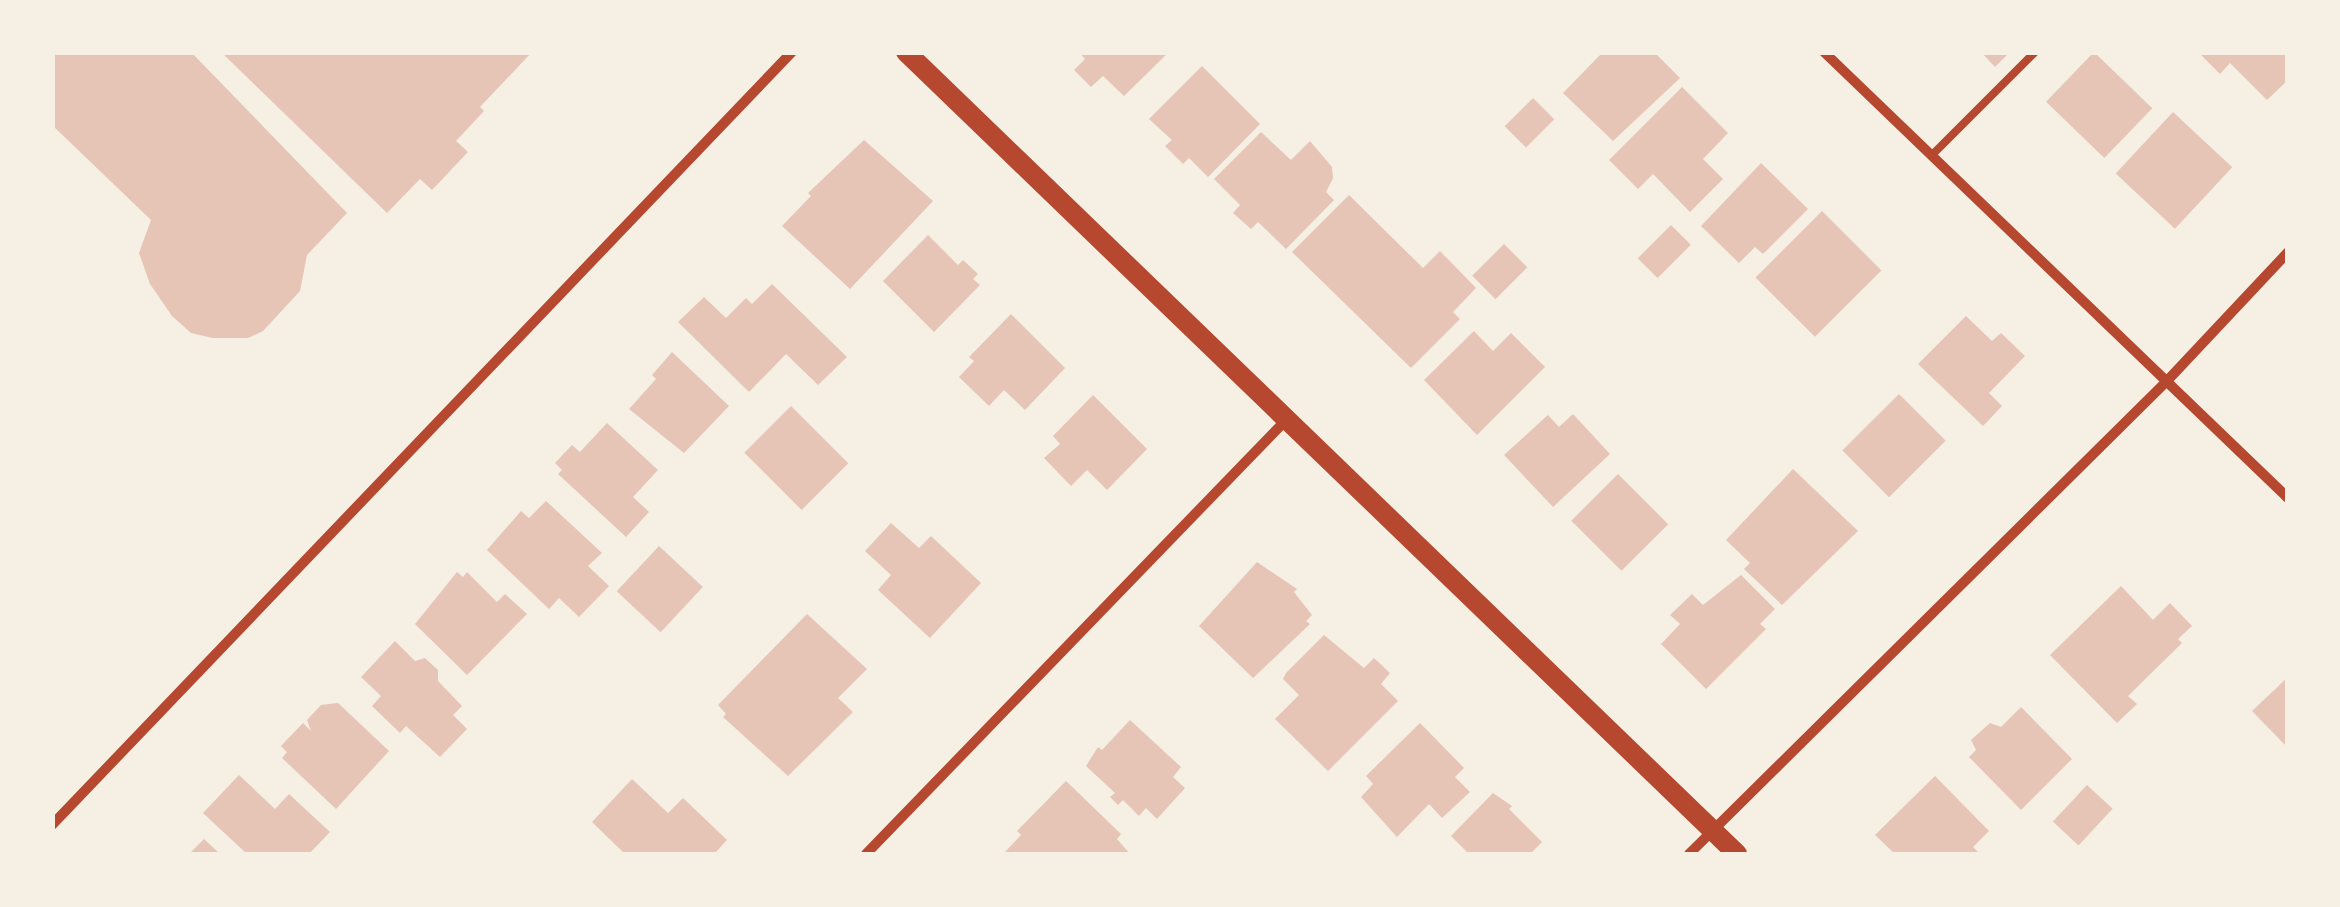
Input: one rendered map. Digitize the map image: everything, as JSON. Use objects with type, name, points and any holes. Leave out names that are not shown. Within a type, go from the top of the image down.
[{"type":"main road","points":[[906,52],[1736,854]]},
{"type":"street","points":[[52,825],[792,52]]},
{"type":"street","points":[[1824,52],[2288,498]]},
{"type":"street","points":[[1688,854],[2166,382],[2288,252]]},
{"type":"street","points":[[866,854],[1285,420]]},
{"type":"lane","points":[[1931,156],[2034,52]]},
{"type":"building","points":[[52,52],[191,52],[347,213],[307,255],[300,291],[263,331],[248,338],[213,338],[191,333],[172,316],[150,284],[139,253],[151,220],[52,125]]},
{"type":"building","points":[[221,52],[532,52],[480,107],[484,111],[456,141],[468,152],[432,190],[420,179],[387,213]]},
{"type":"building","points":[[1079,52],[1169,52],[1124,96],[1103,76],[1091,87],[1074,70],[1085,59]]},
{"type":"building","points":[[1603,52],[1654,52],[1680,78],[1613,141],[1563,93]]},
{"type":"building","points":[[1981,52],[2010,52],[1995,67]]},
{"type":"building","points":[[2094,52],[2152,108],[2104,158],[2046,102]]},
{"type":"building","points":[[2198,52],[2288,52],[2288,80],[2267,100],[2230,63],[2220,74]]},
{"type":"building","points":[[1202,66],[1260,124],[1208,177],[1189,158],[1183,164],[1165,146],[1172,140],[1149,119]]},
{"type":"building","points":[[1682,87],[1728,133],[1703,159],[1723,179],[1690,212],[1653,174],[1638,189],[1609,160]]},
{"type":"building","points":[[1533,98],[1554,119],[1526,147],[1505,126]]},
{"type":"building","points":[[2173,112],[2232,167],[2175,229],[2116,173]]},
{"type":"building","points":[[1261,132],[1291,160],[1310,141],[1332,167],[1333,178],[1326,192],[1334,200],[1286,249],[1258,222],[1251,229],[1233,213],[1240,205],[1214,179]]},
{"type":"building","points":[[864,140],[933,201],[850,289],[782,226],[811,196],[808,193]]},
{"type":"building","points":[[1761,163],[1808,209],[1763,254],[1755,247],[1739,263],[1701,226]]},
{"type":"building","points":[[1349,195],[1423,268],[1440,251],[1476,288],[1453,312],[1460,319],[1411,368],[1292,252]]},
{"type":"building","points":[[1822,211],[1881,270],[1815,337],[1756,277]]},
{"type":"building","points":[[1671,225],[1691,245],[1658,278],[1638,258]]},
{"type":"building","points":[[928,235],[958,265],[963,260],[978,274],[973,279],[980,285],[934,332],[883,281]]},
{"type":"building","points":[[1504,244],[1527,267],[1496,299],[1472,276]]},
{"type":"building","points":[[772,284],[847,357],[818,385],[786,354],[749,392],[678,322],[704,297],[726,318],[746,298],[752,304]]},
{"type":"building","points":[[1011,314],[1065,368],[1025,410],[1004,390],[989,406],[959,377],[974,361],[969,357]]},
{"type":"building","points":[[1966,316],[1992,341],[2001,333],[2025,356],[1989,393],[2002,406],[1983,426],[1918,364]]},
{"type":"building","points":[[1474,331],[1493,351],[1511,333],[1545,367],[1477,435],[1424,380]]},
{"type":"building","points":[[672,352],[729,406],[684,453],[629,409],[656,379],[652,375]]},
{"type":"building","points":[[1899,394],[1946,441],[1889,497],[1842,451]]},
{"type":"building","points":[[1093,395],[1147,449],[1107,490],[1087,470],[1071,486],[1044,458],[1060,444],[1053,436]]},
{"type":"building","points":[[791,406],[848,463],[802,510],[744,453]]},
{"type":"building","points":[[1573,414],[1610,454],[1553,507],[1504,455],[1548,415],[1559,427]]},
{"type":"building","points":[[607,423],[658,470],[633,497],[649,512],[626,537],[558,474],[562,470],[555,463],[572,445],[580,452]]},
{"type":"building","points":[[1793,469],[1858,531],[1782,605],[1744,569],[1750,563],[1726,540]]},
{"type":"building","points":[[1618,474],[1668,524],[1622,571],[1571,521]]},
{"type":"building","points":[[546,501],[602,553],[588,566],[609,586],[579,617],[559,598],[549,609],[487,550],[521,511],[529,518]]},
{"type":"building","points":[[891,523],[919,548],[931,536],[981,583],[930,638],[878,590],[891,575],[865,551]]},
{"type":"building","points":[[659,546],[703,587],[661,632],[617,591]]},
{"type":"building","points":[[1257,562],[1297,589],[1294,592],[1312,615],[1306,621],[1310,624],[1253,678],[1199,626]]},
{"type":"building","points":[[457,572],[463,577],[467,572],[497,602],[505,594],[527,614],[467,675],[415,624]]},
{"type":"building","points":[[1741,575],[1775,609],[1760,624],[1766,629],[1706,689],[1661,644],[1680,624],[1670,615],[1692,594],[1703,605]]},
{"type":"building","points":[[2121,586],[2153,620],[2170,603],[2192,626],[2178,639],[2182,643],[2128,696],[2137,704],[2117,723],[2050,655]]},
{"type":"building","points":[[807,614],[867,669],[838,698],[853,712],[788,776],[723,717],[726,714],[718,705]]},
{"type":"building","points":[[1324,635],[1364,668],[1374,658],[1390,673],[1381,684],[1398,701],[1328,771],[1275,719],[1299,695],[1283,679],[1286,673]]},
{"type":"building","points":[[395,641],[415,661],[425,658],[438,670],[438,681],[462,706],[453,715],[467,729],[440,757],[406,726],[400,733],[372,706],[381,696],[361,677]]},
{"type":"building","points":[[2288,677],[2288,748],[2252,711]]},
{"type":"building","points":[[338,703],[389,751],[336,809],[282,758],[287,752],[281,746],[303,723],[311,731],[307,720],[321,705]]},
{"type":"building","points":[[2021,707],[2072,759],[2021,810],[1969,757],[1976,750],[1971,740],[1990,723],[2001,727]]},
{"type":"building","points":[[1130,720],[1181,767],[1173,777],[1185,788],[1157,819],[1146,808],[1139,816],[1123,800],[1118,805],[1110,797],[1115,793],[1086,766],[1098,747],[1102,750]]},
{"type":"building","points":[[1420,723],[1464,768],[1455,777],[1470,792],[1442,818],[1429,804],[1397,837],[1361,797],[1373,784],[1366,776]]},
{"type":"building","points":[[239,775],[275,809],[289,794],[330,832],[309,854],[247,854],[203,813]]},
{"type":"building","points":[[1935,776],[1989,831],[1973,847],[1980,854],[1895,854],[1875,835]]},
{"type":"building","points":[[632,779],[668,813],[683,798],[727,840],[714,854],[625,854],[592,822]]},
{"type":"building","points":[[1066,781],[1121,834],[1117,839],[1130,854],[1003,854],[1021,835],[1017,831]]},
{"type":"building","points":[[2087,785],[2113,809],[2078,845],[2053,822]]},
{"type":"building","points":[[1493,793],[1512,806],[1509,809],[1542,842],[1530,854],[1469,854],[1451,836]]},
{"type":"building","points":[[204,839],[220,854],[189,854]]}]
